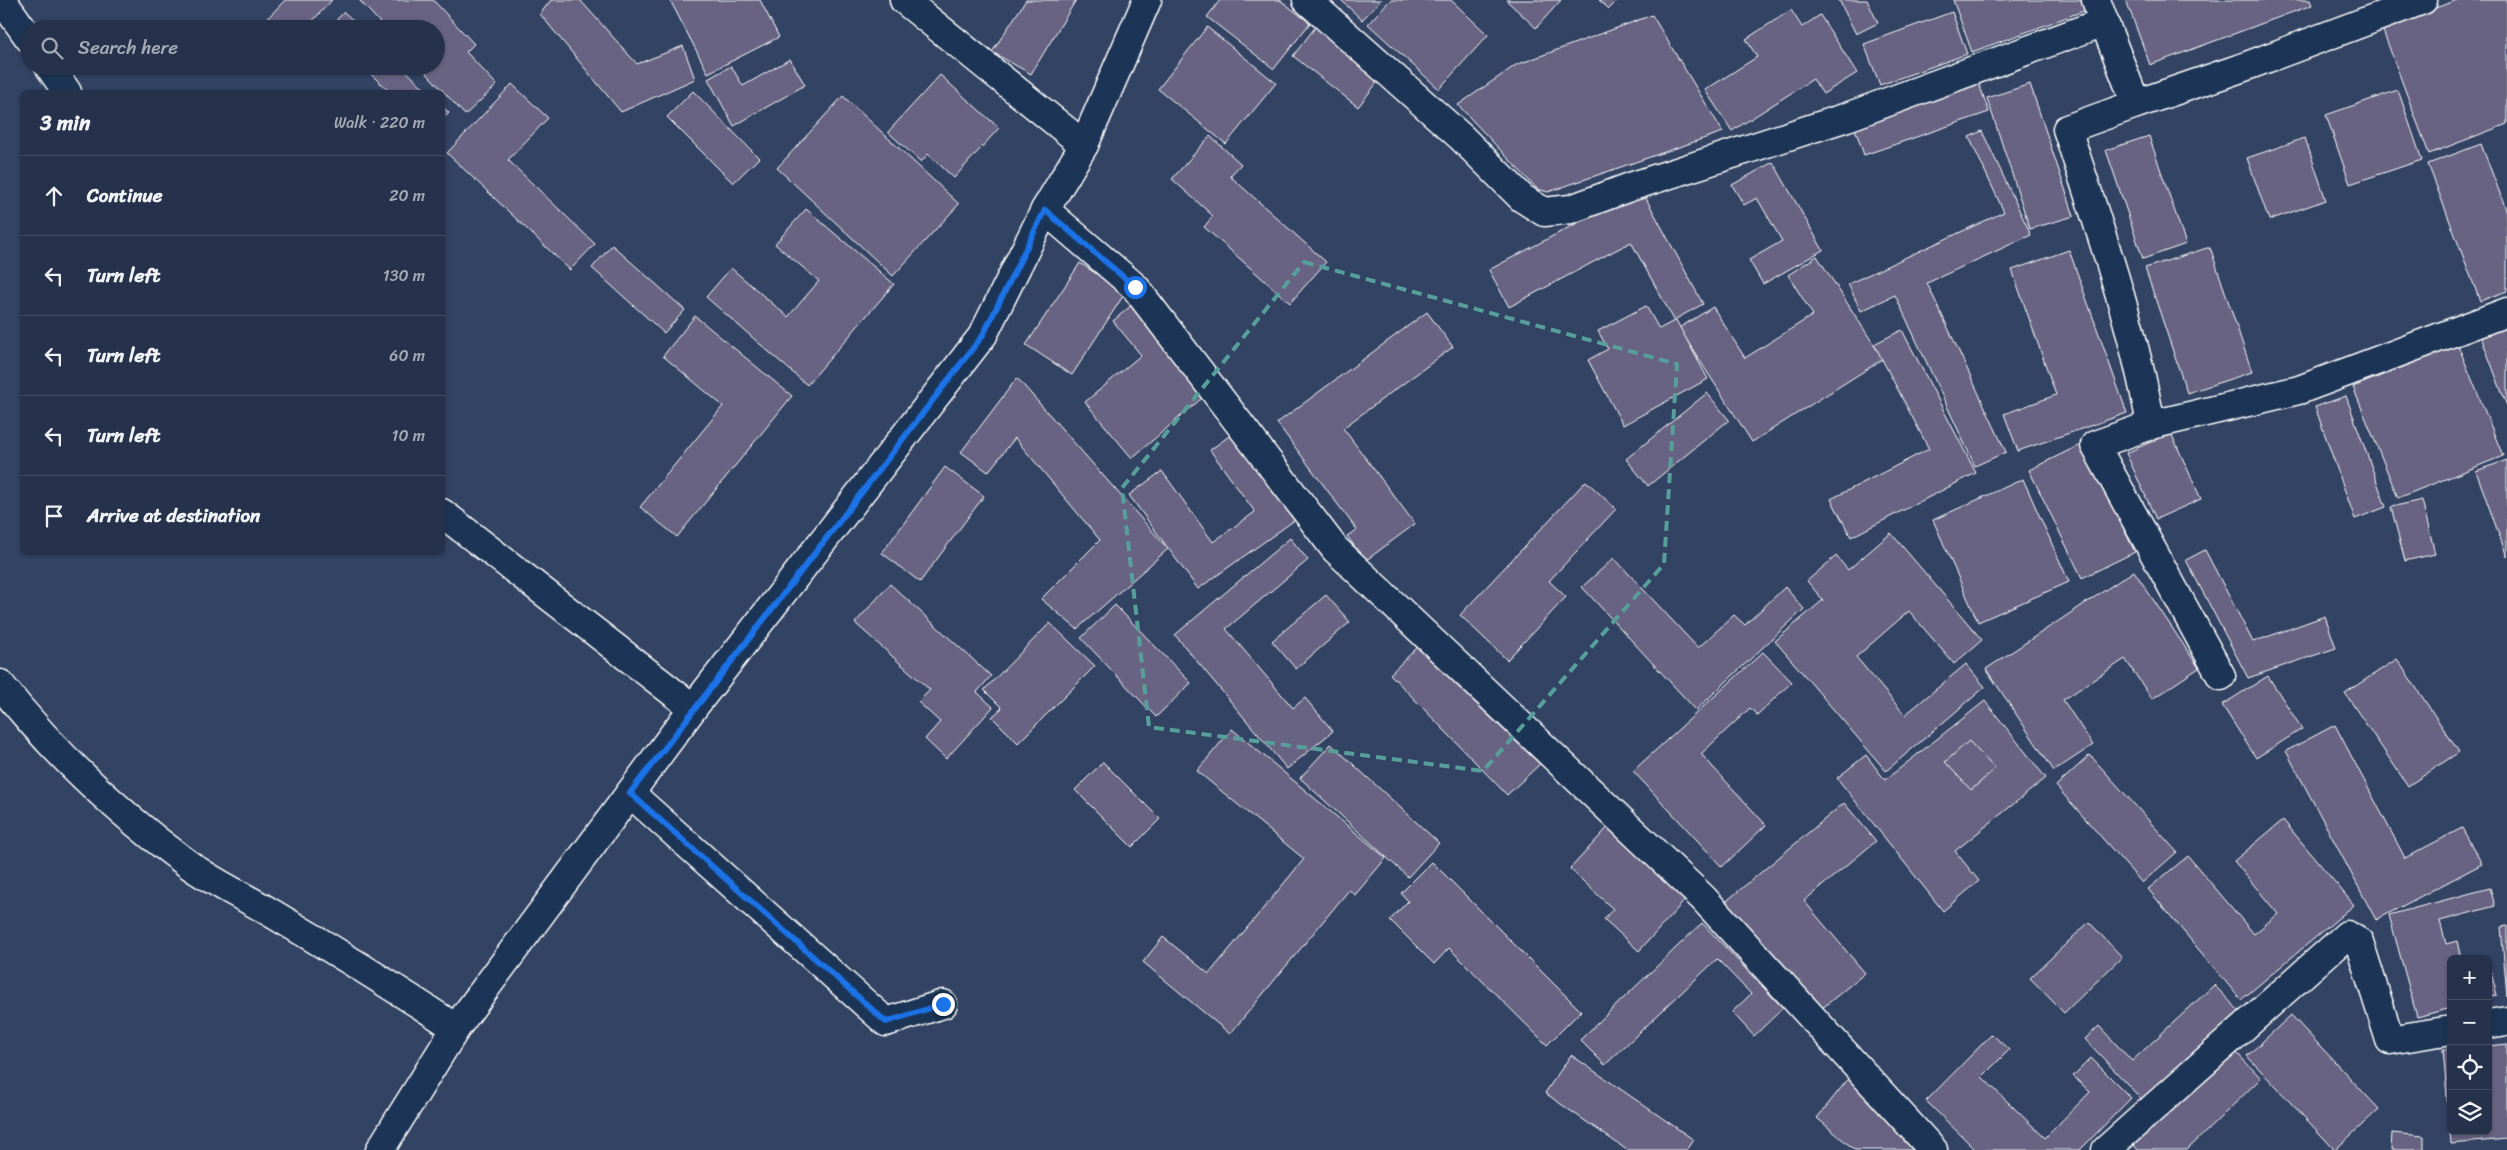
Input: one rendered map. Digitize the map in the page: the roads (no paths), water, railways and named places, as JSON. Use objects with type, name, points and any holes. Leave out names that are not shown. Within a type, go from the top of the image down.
[{"type":"street","points":[[2,0],[20,25]]},
{"type":"street","points":[[904,0],[1084,145]]},
{"type":"street","points":[[380,1150],[456,1028],[693,708],[983,335],[1045,210],[1084,145],[1147,0]]},
{"type":"street","points":[[1308,0],[1461,137],[1522,198],[1544,212],[1571,209],[1630,186],[1846,117],[2100,11],[2136,104]]},
{"type":"street","points":[[2151,424],[2142,374],[2120,294],[2067,129],[2253,64],[2423,0]]},
{"type":"street","points":[[55,75],[66,90]]},
{"type":"street","points":[[1045,210],[1135,287],[1335,549],[1703,898],[1933,1150]]},
{"type":"street","points":[[2221,676],[2095,445],[2151,424],[2299,390],[2507,312]]},
{"type":"street","points":[[445,515],[693,708]]},
{"type":"street","points":[[0,684],[46,740],[77,772],[137,825],[190,865],[389,984],[456,1028]]},
{"type":"street","points":[[630,793],[886,1022],[943,1004]]},
{"type":"street","points":[[2106,1150],[2347,934],[2359,942],[2390,1040],[2447,1031]]},
{"type":"street","points":[[2492,1023],[2507,1021]]}]
